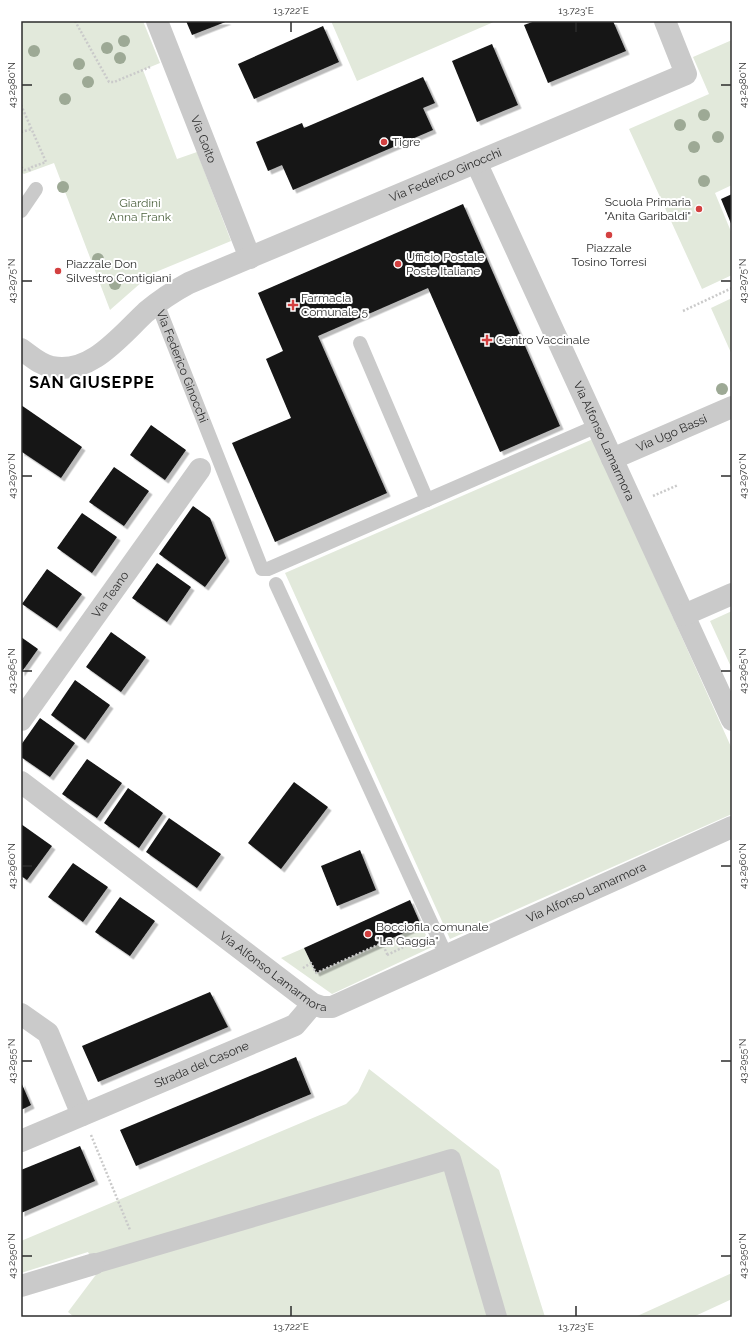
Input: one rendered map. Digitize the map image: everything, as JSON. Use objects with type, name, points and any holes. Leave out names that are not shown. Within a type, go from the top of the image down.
[{"type":"street","name":"Via Goito","points":[[157,21],[250,258]]},
{"type":"street","name":"Via Federico Ginocchi","points":[[157,303],[189,283],[686,74],[664,21]]},
{"type":"street","name":"Via Alfonso Lamarmora","points":[[476,162],[732,720]]},
{"type":"street","points":[[21,349],[41,363],[52,367],[63,368],[86,363],[110,347],[157,303]]},
{"type":"street","name":"Via Ugo Bassi","points":[[612,459],[732,407]]},
{"type":"street","name":"Via Teano","points":[[21,720],[200,469]]},
{"type":"street","points":[[684,615],[732,594]]},
{"type":"street","name":"Via Alfonso Lamarmora","points":[[21,782],[313,1004],[322,1007],[332,1007],[732,827]]},
{"type":"street","name":"Strada del Casone","points":[[21,1141],[295,1024],[313,1004]]},
{"type":"street","points":[[21,1014],[48,1033],[82,1115]]},
{"type":"street","points":[[21,1286],[451,1159],[497,1317]]},
{"type":"lane","points":[[21,211],[36,189]]},
{"type":"lane","name":"Via Federico Ginocchi","points":[[157,303],[262,569],[268,569],[597,426]]},
{"type":"lane","points":[[360,343],[427,500]]},
{"type":"lane","points":[[276,584],[446,955]]},
{"type":"path","points":[[75,21],[109,82],[114,82],[143,70]]},
{"type":"path","points":[[21,105],[46,162],[25,170],[21,167]]},
{"type":"path","points":[[21,132],[32,129]]},
{"type":"path","points":[[28,173],[32,167]]},
{"type":"path","points":[[683,311],[732,288]]},
{"type":"path","points":[[281,979],[311,963],[316,973],[382,943],[397,977]]},
{"type":"path","points":[[387,955],[412,943]]},
{"type":"path","points":[[82,1115],[139,1251]]},
{"type":"green space","name":"Giardini Anna Frank","points":[[21,21],[143,21],[160,63],[143,70],[177,159],[197,152],[231,241],[151,274],[110,310],[54,163],[24,174],[21,172]]},
{"type":"green space","points":[[331,21],[496,21],[357,81]]},
{"type":"green space","name":"Scuola Primaria \"Anita Garibaldi\"","points":[[732,40],[732,185],[715,193],[732,234],[732,275],[702,289],[629,129],[709,94],[693,57]]},
{"type":"green space","points":[[732,298],[732,355],[711,308]]},
{"type":"green space","points":[[593,439],[732,749],[732,814],[450,939],[285,573]]},
{"type":"green space","points":[[732,611],[732,669],[710,621]]},
{"type":"green space","points":[[421,925],[432,947],[332,994],[281,958],[304,948],[316,973]]},
{"type":"green space","points":[[369,1069],[499,1170],[545,1317],[74,1317],[68,1312],[98,1272],[88,1252],[21,1273],[21,1241],[346,1104],[358,1092]]},
{"type":"green space","points":[[732,1273],[732,1299],[693,1317],[635,1317]]},
{"type":"building","points":[[186,21],[228,21],[192,35]]},
{"type":"building","points":[[535,21],[613,21],[626,51],[548,83],[524,25]]},
{"type":"building","points":[[323,26],[339,62],[254,99],[238,64]]},
{"type":"building","points":[[492,44],[518,105],[477,122],[452,61]]},
{"type":"building","points":[[423,77],[435,103],[423,108],[433,130],[293,190],[282,165],[268,171],[256,142],[302,123],[304,128]]},
{"type":"building","points":[[732,194],[732,226],[721,199]]},
{"type":"building","points":[[463,204],[560,426],[500,452],[428,288],[318,336],[387,493],[275,542],[232,443],[291,418],[266,359],[283,351],[258,293]]},
{"type":"building","points":[[21,405],[82,447],[61,478],[22,452],[21,453]]},
{"type":"building","points":[[151,425],[186,450],[165,480],[130,455]]},
{"type":"building","points":[[114,467],[149,491],[124,526],[89,502]]},
{"type":"building","points":[[193,506],[210,518],[226,558],[205,587],[159,554]]},
{"type":"building","points":[[82,513],[117,537],[92,573],[57,548]]},
{"type":"building","points":[[157,563],[191,587],[167,622],[132,598]]},
{"type":"building","points":[[47,569],[82,594],[57,628],[22,604]]},
{"type":"building","points":[[111,632],[146,657],[121,692],[86,667]]},
{"type":"building","points":[[21,637],[38,649],[21,673]]},
{"type":"building","points":[[75,680],[110,705],[85,740],[51,715]]},
{"type":"building","points":[[40,718],[75,743],[50,777],[21,757],[21,745]]},
{"type":"building","points":[[87,759],[122,783],[97,818],[62,794]]},
{"type":"building","points":[[294,782],[328,807],[281,869],[248,843]]},
{"type":"building","points":[[128,788],[163,813],[139,848],[104,823]]},
{"type":"building","points":[[169,818],[221,854],[197,888],[146,852]]},
{"type":"building","points":[[21,824],[52,846],[27,880],[21,876]]},
{"type":"building","points":[[360,850],[376,890],[337,906],[321,866]]},
{"type":"building","points":[[73,863],[108,887],[83,922],[48,897]]},
{"type":"building","points":[[120,897],[155,921],[130,956],[95,932]]},
{"type":"building","name":"Bocciofila comunale \"La Gaggia\"","points":[[410,900],[421,925],[316,973],[304,948]]},
{"type":"building","points":[[210,992],[228,1027],[98,1082],[82,1046]]},
{"type":"building","points":[[296,1057],[311,1094],[136,1166],[120,1130]]},
{"type":"building","points":[[21,1082],[31,1105],[21,1110]]},
{"type":"building","points":[[80,1146],[95,1181],[21,1213],[21,1170]]},
{"type":"place","name":"Tigre","points":[[384,142]]},
{"type":"place","name":"Scuola Primaria \"Anita Garibaldi\"","points":[[699,209]]},
{"type":"place","name":"Piazzale Tosino Torresi","points":[[609,235]]},
{"type":"place","name":"Ufficio Postale Poste Italiane","points":[[398,264]]},
{"type":"place","name":"Piazzale Don Silvestro Contigiani","points":[[58,271]]},
{"type":"place","name":"Farmacia Comunale 5","points":[[293,305]]},
{"type":"place","name":"Centro Vaccinale","points":[[487,340]]},
{"type":"place","name":"Bocciofila comunale \"La Gaggia\"","points":[[368,934]]},
{"type":"district","name":"SAN GIUSEPPE","points":[[92,382]]}]
